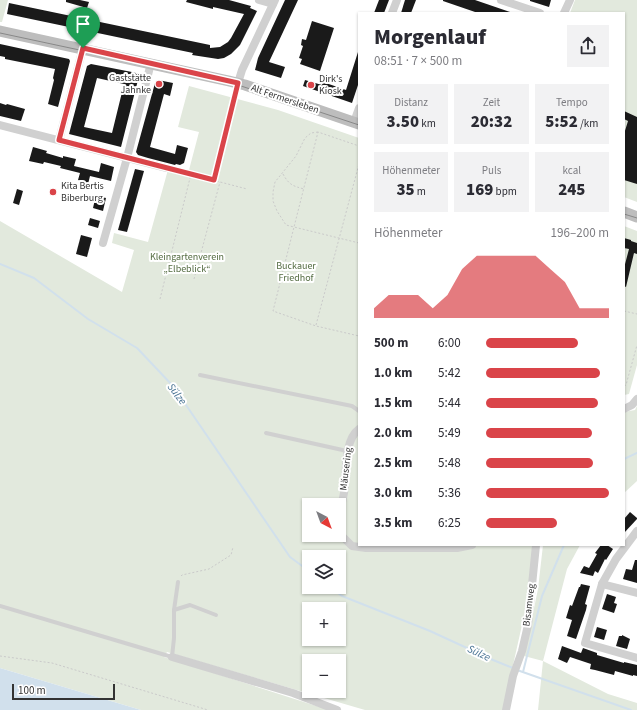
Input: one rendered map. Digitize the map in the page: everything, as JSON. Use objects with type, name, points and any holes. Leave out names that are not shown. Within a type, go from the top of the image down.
[{"type":"main road","name":"Alt Fermersleben","points":[[0,31],[238,83],[357,123]]},
{"type":"main road","points":[[625,212],[637,217]]},
{"type":"street","points":[[238,83],[242,70],[274,2],[259,0]]},
{"type":"street","points":[[392,12],[396,0]]},
{"type":"street","points":[[501,0],[537,12]]},
{"type":"street","points":[[564,12],[570,0]]},
{"type":"street","points":[[59,140],[83,48]]},
{"type":"street","points":[[104,243],[127,158],[150,63]]},
{"type":"street","points":[[0,125],[166,168]]},
{"type":"street","points":[[625,408],[632,405],[637,399]]},
{"type":"street","name":"Mäusering","points":[[343,498],[350,442],[358,430]]},
{"type":"street","points":[[637,531],[616,559],[602,584],[585,643],[637,658]]},
{"type":"street","points":[[346,540],[352,546],[366,548],[440,546],[457,548],[467,546]]},
{"type":"street","name":"Bisamweg","points":[[506,710],[528,625],[536,546]]},
{"type":"street","points":[[602,584],[637,593]]},
{"type":"street","points":[[172,657],[293,694],[337,710]]},
{"type":"lane","points":[[200,375],[352,406],[358,410]]},
{"type":"lane","points":[[266,433],[348,452]]},
{"type":"lane","points":[[0,606],[172,657],[174,610],[178,582]]},
{"type":"lane","points":[[174,610],[190,605],[216,615]]},
{"type":"path","points":[[214,180],[238,83]]},
{"type":"path","points":[[358,146],[318,132],[311,133],[305,138],[296,156],[275,182],[273,192],[273,201],[277,211],[286,225],[358,244]]},
{"type":"path","points":[[318,132],[274,310],[316,326],[358,336]]},
{"type":"path","points":[[166,168],[247,189]]},
{"type":"path","points":[[316,326],[358,168]]},
{"type":"path","points":[[160,300],[192,174]]},
{"type":"path","points":[[283,174],[287,182],[293,186],[304,189]]},
{"type":"path","points":[[194,279],[220,182]]},
{"type":"path","points":[[625,311],[637,314]]},
{"type":"path","points":[[625,386],[637,345]]},
{"type":"path","points":[[181,403],[185,400]]},
{"type":"path","points":[[178,582],[182,575],[209,569],[231,555],[233,547]]},
{"type":"path","points":[[0,656],[52,663],[208,710]]},
{"type":"green space","points":[[0,0],[8,0],[2,22],[0,22]]},
{"type":"green space","points":[[575,0],[637,0],[637,202],[625,197],[625,12],[570,12]]},
{"type":"green space","points":[[189,86],[278,110],[358,138],[358,546],[533,546],[526,607],[503,710],[365,710],[324,698],[346,698],[346,654],[302,654],[302,692],[167,652],[164,657],[329,710],[141,710],[0,668],[0,221],[122,292],[134,250],[112,243],[114,233],[148,242],[169,166],[189,170],[199,132],[178,127]]},
{"type":"green space","points":[[625,226],[637,231],[637,365],[629,394],[625,395]]},
{"type":"green space","points":[[637,406],[637,481],[625,492],[625,412],[635,410]]},
{"type":"green space","points":[[543,546],[579,546],[567,569],[543,661],[524,656],[538,589]]},
{"type":"green space","points":[[543,661],[608,694],[637,703],[637,710],[538,710]]},
{"type":"water","points":[[0,668],[141,710],[0,710]]},
{"type":"building","points":[[66,0],[80,0],[89,2],[87,8],[66,2]]},
{"type":"building","points":[[187,0],[229,0],[251,6],[250,8],[257,11],[240,45],[231,54],[224,58],[218,59],[192,55],[193,53],[7,14],[9,3],[210,45],[210,48],[220,47],[228,42],[244,14],[213,7],[213,9],[186,2]]},
{"type":"building","points":[[285,0],[298,0],[269,62],[285,67],[281,78],[255,70],[258,58]]},
{"type":"building","points":[[379,0],[389,0],[384,12],[374,12]]},
{"type":"building","points":[[405,0],[416,0],[411,12],[401,12]]},
{"type":"building","points":[[475,0],[510,12],[475,12],[443,1]]},
{"type":"building","points":[[530,0],[551,0],[549,7]]},
{"type":"building","points":[[312,21],[334,28],[320,71],[300,64],[302,59],[299,58],[303,46],[301,45],[302,39],[306,40]]},
{"type":"building","points":[[0,44],[69,59],[70,61],[58,107],[48,104],[55,69],[5,59],[5,57],[0,56]]},
{"type":"building","points":[[358,52],[358,85],[352,103],[303,86],[305,80],[322,85],[323,82],[346,90]]},
{"type":"building","points":[[91,64],[137,73],[139,76],[121,147],[69,134],[87,66]],"holes":[[[97,78],[124,84],[112,133],[84,127]]]},
{"type":"building","points":[[158,80],[173,83],[170,96],[164,94],[150,147],[175,154],[177,145],[188,148],[184,163],[180,165],[148,158],[138,155],[136,152],[155,83]]},
{"type":"building","points":[[0,103],[25,109],[21,121],[0,116]]},
{"type":"building","points":[[625,111],[637,117],[637,184],[625,180],[625,131],[628,121],[625,120]]},
{"type":"building","points":[[33,147],[63,158],[63,156],[76,159],[74,166],[99,172],[101,163],[114,167],[111,181],[90,176],[87,188],[80,186],[82,181],[78,180],[80,173],[44,162],[43,164],[29,161]]},
{"type":"building","points":[[135,169],[144,171],[127,232],[118,230]]},
{"type":"building","points":[[17,189],[23,191],[19,205],[13,203]]},
{"type":"building","points":[[96,195],[106,198],[103,211],[93,208]]},
{"type":"building","points":[[90,218],[100,221],[98,228],[88,225]]},
{"type":"building","points":[[81,235],[92,238],[87,257],[76,254]]},
{"type":"building","points":[[625,238],[637,243],[637,254],[634,253],[626,287],[625,264],[629,249],[625,248]]},
{"type":"building","points":[[630,512],[637,519],[625,532],[625,518]]},
{"type":"building","points":[[600,546],[608,546],[613,549],[606,560],[605,559],[598,573],[595,571],[593,576],[580,573],[584,566],[589,568],[597,554],[595,553]]},
{"type":"building","points":[[635,560],[637,560],[637,583],[623,579],[626,569],[632,570]]},
{"type":"building","points":[[581,584],[590,586],[585,604],[587,605],[586,610],[576,639],[567,636],[572,620],[566,618],[570,605],[572,606]]},
{"type":"building","points":[[607,594],[616,597],[614,603],[617,604],[614,613],[602,609]]},
{"type":"building","points":[[597,627],[607,630],[604,640],[594,637]]},
{"type":"building","points":[[622,635],[630,639],[627,649],[616,646],[619,636]]},
{"type":"building","points":[[562,646],[581,653],[583,648],[597,653],[597,655],[624,663],[637,665],[637,676],[615,671],[614,675],[590,669],[591,664],[570,657],[567,663],[558,659]]},
{"type":"waterway","name":"Sülze","points":[[0,264],[34,278],[88,319],[137,348],[173,386],[290,557],[302,566]]},
{"type":"waterway","points":[[625,459],[637,453]]},
{"type":"waterway","points":[[523,672],[542,596],[564,546]]},
{"type":"waterway","name":"Sülze","points":[[339,594],[430,631],[513,668]]},
{"type":"waterway","name":"Sülze","points":[[517,670],[631,710]]},
{"type":"tram line","points":[[0,33],[229,82],[358,125]]},
{"type":"tram line","points":[[625,214],[637,218]]},
{"type":"place","name":"Gaststätte Jahnke","points":[[159,84]]},
{"type":"place","name":"Dirk's Kiosk","points":[[311,85]]},
{"type":"place","name":"Kita Bertis Biberburg","points":[[53,192]]},
{"type":"route","points":[[83,48],[238,83],[214,180],[59,140],[83,48]]},
{"type":"park label","name":"Kleingartenverein „Elbeblick“","points":[[187,262]]},
{"type":"park label","name":"Buckauer Friedhof","points":[[296,272]]}]
